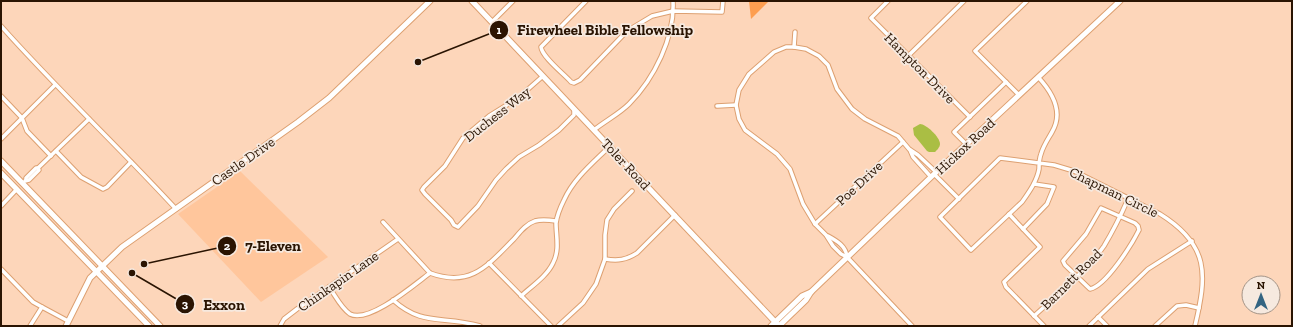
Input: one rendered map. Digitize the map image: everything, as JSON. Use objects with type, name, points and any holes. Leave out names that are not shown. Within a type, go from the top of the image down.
[{"type":"street","name":"Castle Drive","points":[[67,323],[90,278],[101,266],[131,240],[298,122],[329,98],[430,1]]},
{"type":"street","name":"Toler Road","points":[[472,1],[778,325]]},
{"type":"street","points":[[492,22],[513,1]]},
{"type":"street","points":[[586,1],[541,47],[542,51],[547,57],[571,82],[574,83],[580,80],[627,31],[652,16],[673,11],[722,12],[723,1]]},
{"type":"street","points":[[594,130],[629,104],[650,78],[664,50],[671,26],[673,1]]},
{"type":"street","name":"Hampton Drive","points":[[888,1],[871,18],[970,117]]},
{"type":"street","points":[[908,56],[964,1]]},
{"type":"street","points":[[1019,95],[974,51],[1027,1]]},
{"type":"street","name":"Hickox Road","points":[[771,326],[778,325],[802,296],[811,292],[934,174],[1120,1]]},
{"type":"street","points":[[1,26],[176,209]]},
{"type":"street","points":[[794,47],[795,32]]},
{"type":"street","points":[[912,326],[847,257],[841,254],[816,224],[803,204],[790,169],[777,154],[745,130],[739,119],[736,105],[739,90],[749,74],[774,52],[794,47],[806,49],[819,56],[828,66],[837,89],[852,109],[865,119],[898,136],[909,149],[913,157],[934,174],[958,199]]},
{"type":"street","name":"Duchess Way","points":[[543,76],[518,98],[489,116],[463,138],[445,166],[422,190],[456,227],[458,227],[478,206],[496,180],[506,169],[520,157],[559,130],[574,115],[574,109]]},
{"type":"street","points":[[1038,77],[1055,99],[1057,119],[1052,132],[1043,146],[1034,184],[1022,202],[1009,214],[1040,247],[1004,282],[1006,287],[1044,326]]},
{"type":"street","points":[[966,144],[954,132],[1006,82]]},
{"type":"street","points":[[1,138],[56,85]]},
{"type":"street","points":[[1,96],[22,118],[27,131],[51,156]]},
{"type":"street","points":[[717,106],[736,105]]},
{"type":"street","points":[[24,182],[36,168],[39,168],[89,119]]},
{"type":"street","name":"Poe Drive","points":[[816,224],[903,142]]},
{"type":"street","points":[[521,296],[550,269],[554,262],[558,242],[556,222],[565,198],[574,181],[610,146]]},
{"type":"street","points":[[56,151],[81,177],[103,189],[107,187],[131,162]]},
{"type":"street","name":"Chapman Circle","points":[[1009,214],[971,250],[940,217],[1000,158],[1054,165],[1074,171],[1144,206],[1174,223],[1188,235],[1192,241],[1198,252],[1203,267],[1202,295],[1196,326]]},
{"type":"street","points":[[1,162],[24,182],[44,206],[160,326]]},
{"type":"street","points":[[1,173],[149,326]]},
{"type":"street","points":[[1023,229],[1047,204],[1054,187],[1034,184]]},
{"type":"street","points":[[1,206],[17,189],[23,189],[44,206]]},
{"type":"street","points":[[558,326],[583,303],[596,284],[605,259],[605,235],[607,220],[614,209],[632,191]]},
{"type":"street","name":"Barnett Road","points":[[1034,316],[1076,276],[1103,247],[1120,217],[1128,199]]},
{"type":"street","points":[[1101,208],[1120,217],[1138,226],[1139,230],[1115,267],[1094,289],[1090,289],[1065,265],[1063,261],[1086,234],[1101,208]]},
{"type":"street","points":[[605,259],[622,260],[631,257],[637,253],[675,215]]},
{"type":"street","points":[[383,222],[430,273],[445,277],[466,277],[476,273],[489,263],[529,224],[540,220],[556,222]]},
{"type":"street","points":[[826,235],[838,241],[846,250],[847,257]]},
{"type":"street","name":"Chinkapin Lane","points":[[280,326],[287,316],[398,239]]},
{"type":"street","points":[[1089,326],[1148,269],[1192,241]]},
{"type":"street","points":[[489,263],[551,326]]},
{"type":"street","points":[[1,269],[26,295],[42,308],[67,323]]},
{"type":"street","points":[[329,287],[346,310],[353,315],[359,315],[370,313],[393,300],[430,273]]},
{"type":"street","points":[[393,300],[407,316]]},
{"type":"street","points":[[1156,326],[1177,306],[1186,305],[1199,308]]},
{"type":"street","points":[[30,326],[42,308]]},
{"type":"street","points":[[1098,317],[1107,326]]},
{"type":"street","points":[[437,324],[464,323],[480,326]]},
{"type":"shaded area","points":[[749,1],[769,1],[751,19]]},
{"type":"shaded area","points":[[920,124],[929,128],[938,138],[940,145],[935,152],[927,151],[914,135],[913,128]]},
{"type":"shaded area","points":[[240,171],[328,257],[261,302],[178,214]]},
{"type":"place","name":"Firewheel Bible Fellowship","points":[[418,62]]},
{"type":"place","name":"7-Eleven","points":[[144,264]]},
{"type":"place","name":"Exxon","points":[[132,273]]}]
